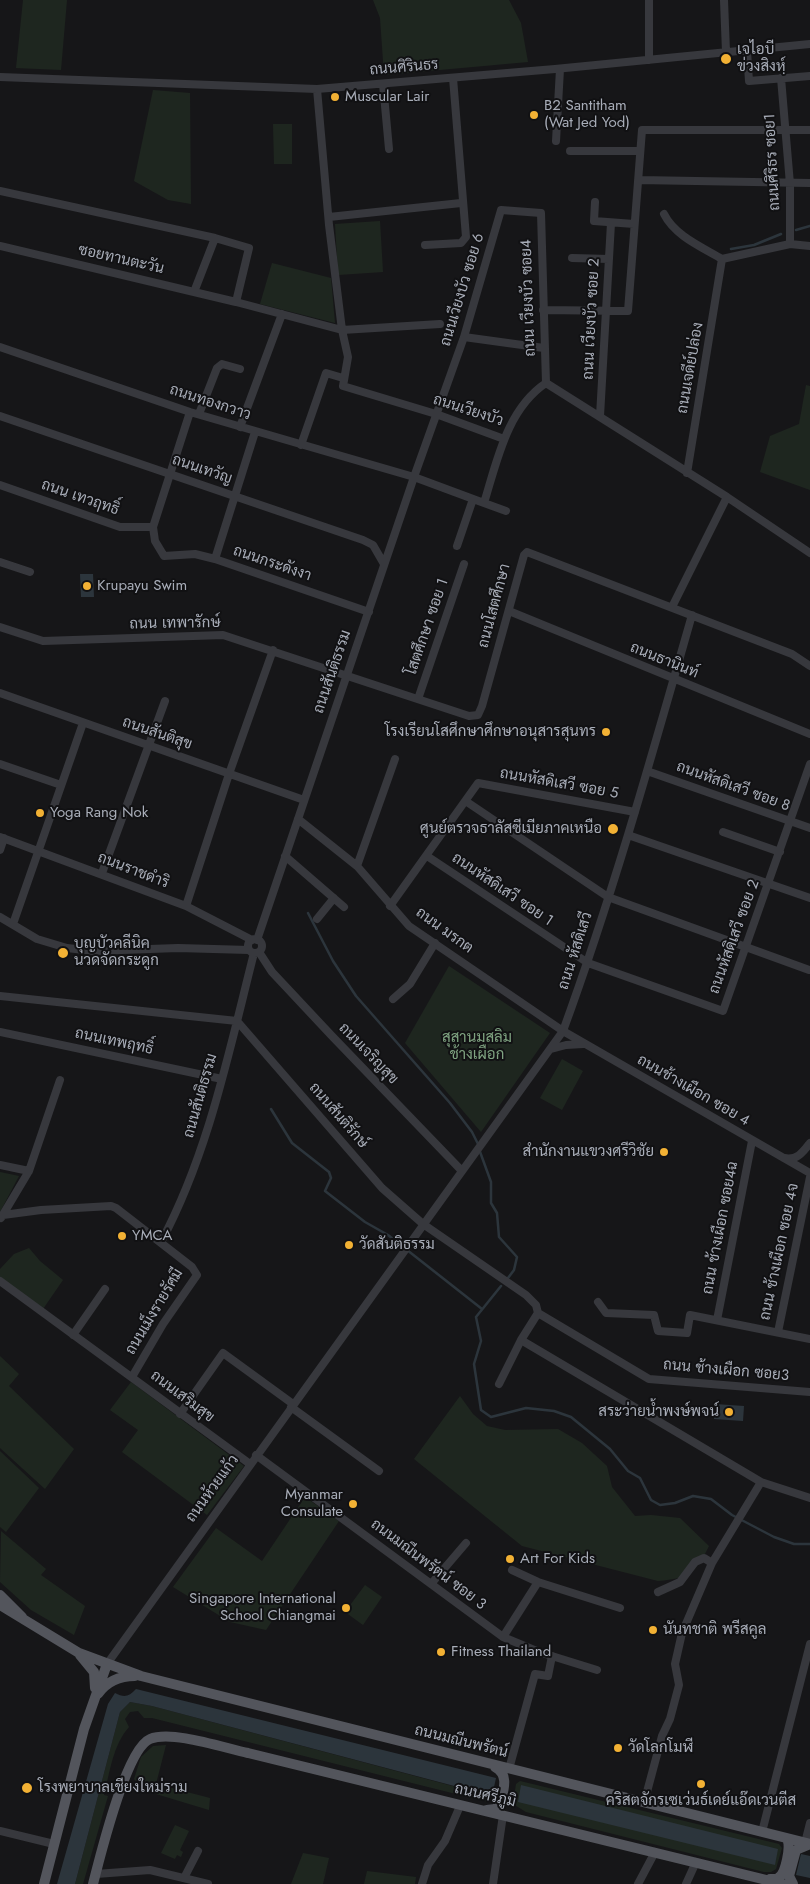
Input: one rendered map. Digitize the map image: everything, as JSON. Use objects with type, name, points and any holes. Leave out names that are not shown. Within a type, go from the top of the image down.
[{"type":"main road","points":[[0,1595],[23,1618]]},
{"type":"main road","points":[[0,1605],[79,1653],[107,1664],[94,1701],[44,1884]]},
{"type":"main road","points":[[79,1653],[92,1668],[96,1678],[94,1701]]},
{"type":"main road","name":"ถนนมณีนพรัตน์","points":[[107,1664],[141,1676],[762,1832],[800,1845]]},
{"type":"main road","points":[[94,1701],[109,1683],[126,1676],[141,1676]]},
{"type":"main road","name":"ถนนศรีภูมิ","points":[[94,1879],[110,1823],[136,1753],[148,1739],[159,1737],[180,1739],[474,1809],[502,1808],[524,1820],[763,1879],[787,1879]]},
{"type":"main road","points":[[492,1765],[501,1770],[507,1781]]},
{"type":"main road","points":[[502,1808],[507,1781],[516,1773],[528,1774]]},
{"type":"main road","points":[[787,1879],[800,1845]]},
{"type":"street","points":[[649,0],[649,60]]},
{"type":"street","points":[[724,0],[726,52]]},
{"type":"street","name":"ถนนศิรินธร","points":[[0,77],[317,89],[560,69],[810,44]]},
{"type":"street","points":[[747,51],[749,81],[810,76]]},
{"type":"street","points":[[556,141],[560,69]]},
{"type":"street","points":[[425,245],[461,243],[465,241],[453,78]]},
{"type":"street","name":"ถนนศิริธร ซอย1","points":[[781,78],[790,184],[790,244]]},
{"type":"street","points":[[383,84],[388,149]]},
{"type":"street","points":[[301,445],[326,373],[343,378],[348,357],[342,330],[317,89]]},
{"type":"street","points":[[543,310],[606,309],[628,311],[642,130],[810,130]]},
{"type":"street","points":[[570,151],[640,151]]},
{"type":"street","points":[[639,180],[810,183]]},
{"type":"street","points":[[0,190],[215,238],[249,248],[236,302]]},
{"type":"street","points":[[596,202],[594,221],[634,224]]},
{"type":"street","points":[[329,217],[462,203]]},
{"type":"street","name":"ถนนเวียงบัว ซอย 6","points":[[436,414],[464,337],[502,210],[541,213]]},
{"type":"street","name":"ถนน เวียงบัว ซอย4","points":[[541,213],[546,383]]},
{"type":"street","points":[[664,214],[673,227],[686,238],[722,259],[790,244],[810,246]]},
{"type":"street","name":"ถนน เวียงบัว ซอย 2","points":[[600,416],[611,223]]},
{"type":"street","points":[[194,292],[215,238]]},
{"type":"street","name":"ซอยทานตะวัน","points":[[0,246],[236,302],[342,330],[440,324]]},
{"type":"street","points":[[572,258],[609,260]]},
{"type":"street","name":"ถนนเจดีย์ปล่อง","points":[[687,473],[722,259]]},
{"type":"street","points":[[240,427],[282,314]]},
{"type":"street","points":[[464,337],[544,348]]},
{"type":"street","name":"ถนนทองกวาว","points":[[0,347],[190,412],[414,477],[506,511]]},
{"type":"street","points":[[200,414],[217,368],[222,364],[240,369]]},
{"type":"street","name":"ถนนเวียงบัว","points":[[343,378],[344,388],[436,414],[504,439],[528,398],[546,383]]},
{"type":"street","points":[[546,383],[727,497],[810,553]]},
{"type":"street","points":[[153,527],[190,412]]},
{"type":"street","name":"ถนนสันติธรรม","points":[[161,1242],[179,1209],[213,1114],[254,952],[248,945],[254,940],[285,856],[436,414]]},
{"type":"street","name":"ถนนเทวัญ","points":[[0,416],[369,542],[376,548],[384,564]]},
{"type":"street","points":[[215,559],[255,432]]},
{"type":"street","points":[[484,503],[504,439]]},
{"type":"street","name":"ถนน เทวฤทธิ์","points":[[0,485],[120,527],[153,527]]},
{"type":"street","points":[[672,607],[727,497]]},
{"type":"street","points":[[457,546],[474,499]]},
{"type":"street","name":"ถนนกระดังงา","points":[[153,527],[155,541],[164,556],[195,554],[215,559],[368,612]]},
{"type":"street","name":"ถนนโสตศึกษา","points":[[347,676],[469,716],[478,714],[524,555],[527,552],[792,654],[810,666]]},
{"type":"street","points":[[0,562],[30,572]]},
{"type":"street","name":"โสตศึกษา ซอย 1","points":[[418,700],[464,564]]},
{"type":"street","name":"ถนนธานินท์","points":[[509,611],[810,734]]},
{"type":"street","name":"ถนน หัสดิเสวี","points":[[402,1254],[563,1031],[588,963],[648,771],[692,615]]},
{"type":"street","name":"ถนน เทพารักษ์","points":[[0,626],[43,641],[223,635],[347,676]]},
{"type":"street","points":[[186,906],[229,774],[273,650]]},
{"type":"street","name":"ถนนสันติสุข","points":[[0,693],[304,800]]},
{"type":"street","points":[[102,873],[165,701]]},
{"type":"street","points":[[13,924],[83,722]]},
{"type":"street","points":[[357,866],[395,759]]},
{"type":"street","points":[[0,764],[61,785]]},
{"type":"street","name":"ถนนหัสดิเสวี ซอย 2","points":[[588,963],[723,1012],[810,764]]},
{"type":"street","name":"ถนนหัสดิเสวี ซอย 8","points":[[648,771],[810,828]]},
{"type":"street","name":"ถนนหัสดิเสวี ซอย 5","points":[[467,802],[478,784],[635,812]]},
{"type":"street","points":[[390,906],[467,802],[608,897],[809,970]]},
{"type":"street","name":"ถนน มรกต","points":[[298,819],[357,866],[409,926],[563,1031]]},
{"type":"street","points":[[723,832],[780,852]]},
{"type":"street","points":[[628,835],[810,898]]},
{"type":"street","points":[[0,850],[2,837]]},
{"type":"street","name":"ถนนราชดำริ","points":[[2,837],[186,906],[254,940]]},
{"type":"street","points":[[285,856],[344,907]]},
{"type":"street","name":"ถนนหัสดิเสวี ซอย 1","points":[[427,856],[588,963]]},
{"type":"street","points":[[316,919],[334,898]]},
{"type":"street","points":[[0,917],[36,939],[67,948],[93,951],[178,948],[254,952],[262,945],[254,940]]},
{"type":"street","points":[[392,999],[410,984],[435,943]]},
{"type":"street","name":"ถนนเจริญสุข","points":[[254,952],[462,1171]]},
{"type":"street","points":[[0,996],[237,1021]]},
{"type":"street","name":"ถนนสันติรักษ์","points":[[237,1021],[382,1188],[422,1224]]},
{"type":"street","name":"ถนนช้างเผือก ซอย 4","points":[[563,1031],[810,1173]]},
{"type":"street","name":"ถนนเทพฤทธิ์","points":[[0,1032],[222,1079]]},
{"type":"street","points":[[550,1049],[566,1044],[585,1044]]},
{"type":"street","points":[[1,1217],[29,1171],[60,1080]]},
{"type":"street","name":"ถนน ช้างเผือก ซอย4ฉ","points":[[717,1320],[752,1141]]},
{"type":"street","points":[[782,1158],[790,1160],[798,1157],[810,1143]]},
{"type":"street","points":[[0,1166],[29,1171]]},
{"type":"street","name":"ถนน ช้างเผือก ซอย 4จ","points":[[778,1332],[810,1178]]},
{"type":"street","name":"ถนนเม็งรายรัศมี","points":[[1,1217],[41,1210],[111,1206],[192,1267],[197,1275],[163,1324],[132,1376]]},
{"type":"street","points":[[422,1224],[526,1295],[536,1305],[538,1313],[521,1340],[498,1384]]},
{"type":"street","name":"ถนนห้วยแก้ว","points":[[107,1664],[402,1254]]},
{"type":"street","name":"ถนนเสริมสุข","points":[[0,1281],[250,1464]]},
{"type":"street","points":[[73,1335],[105,1290]]},
{"type":"street","points":[[598,1302],[607,1314],[654,1315],[658,1331],[686,1333],[690,1315],[810,1339]]},
{"type":"street","name":"ถนน ช้างเผือก ซอย3","points":[[538,1313],[649,1379],[810,1392]]},
{"type":"street","points":[[521,1340],[760,1482],[810,1496]]},
{"type":"street","points":[[180,1414],[223,1353],[379,1470]]},
{"type":"street","name":"ถนนมณีนพรัตน์ ซอย 3","points":[[256,1455],[504,1637],[552,1656],[597,1670]]},
{"type":"street","points":[[644,1803],[662,1736],[670,1719],[679,1685],[676,1664],[682,1633],[712,1564],[760,1482]]},
{"type":"street","points":[[431,1584],[466,1542]]},
{"type":"street","points":[[658,1592],[680,1582],[698,1560],[704,1558],[712,1564]]},
{"type":"street","points":[[512,1570],[538,1582],[620,1608]]},
{"type":"street","points":[[504,1637],[538,1582]]},
{"type":"street","points":[[762,1832],[810,1644]]},
{"type":"street","points":[[509,1769],[535,1674],[548,1676],[552,1656]]},
{"type":"street","points":[[422,1884],[428,1864],[445,1841],[460,1806]]},
{"type":"street","points":[[493,1884],[502,1808]]},
{"type":"street","points":[[800,1845],[810,1823]]},
{"type":"street","points":[[0,1831],[54,1844]]},
{"type":"street","points":[[184,1878],[198,1851]]},
{"type":"street","points":[[638,1884],[655,1852]]},
{"type":"street","points":[[686,1884],[696,1862]]},
{"type":"street","points":[[94,1879],[150,1870],[208,1884]]},
{"type":"green space","points":[[23,0],[67,0],[61,70],[16,68]]},
{"type":"green space","points":[[373,0],[509,0],[521,23],[528,62],[384,75],[380,18]]},
{"type":"green space","points":[[153,90],[190,93],[191,204],[168,200],[134,181]]},
{"type":"green space","points":[[273,124],[292,124],[292,164],[274,164]]},
{"type":"green space","points":[[380,221],[383,272],[338,275],[335,224]]},
{"type":"green space","points":[[272,263],[331,278],[335,323],[260,304]]},
{"type":"green space","points":[[806,385],[810,386],[810,490],[760,472],[770,436],[799,424]]},
{"type":"green space","name":"สุสานมุสลิม ช้างเผือก","points":[[449,966],[550,1033],[481,1132],[405,1043]]},
{"type":"green space","points":[[562,1059],[583,1071],[562,1110],[540,1098]]},
{"type":"green space","points":[[0,1172],[19,1176],[0,1212]]},
{"type":"green space","points":[[29,1248],[40,1261],[63,1280],[43,1309],[0,1277],[0,1269],[14,1254]]},
{"type":"green space","points":[[0,1356],[19,1374],[9,1386],[74,1449],[45,1489],[0,1448]]},
{"type":"green space","points":[[131,1382],[244,1466],[207,1515],[122,1452],[138,1430],[110,1410]]},
{"type":"green space","points":[[460,1396],[473,1414],[487,1426],[505,1430],[558,1429],[582,1443],[607,1466],[612,1487],[635,1516],[651,1515],[680,1518],[709,1546],[700,1563],[685,1576],[658,1581],[522,1546],[414,1459]]},
{"type":"green space","points":[[0,1451],[39,1488],[6,1532],[0,1527]]},
{"type":"green space","points":[[305,1497],[339,1521],[266,1630],[230,1622],[173,1587],[216,1528],[262,1561]]},
{"type":"green space","points":[[1,1531],[46,1569],[41,1575],[85,1606],[74,1635],[31,1610],[0,1582]]},
{"type":"green space","points":[[365,1585],[382,1597],[363,1625],[345,1612]]},
{"type":"green space","points":[[130,1702],[152,1706],[490,1796],[488,1802],[152,1718],[144,1718],[138,1711],[130,1712],[125,1719],[129,1727],[119,1742],[113,1759],[104,1795],[108,1796],[83,1884],[75,1884],[120,1712]]},
{"type":"green space","points":[[166,1745],[156,1784],[210,1798],[209,1810],[146,1791],[134,1779],[141,1757],[153,1746]]},
{"type":"green space","points":[[520,1781],[779,1844],[782,1848],[776,1869],[771,1872],[764,1872],[526,1812],[513,1804],[516,1784]]},
{"type":"green space","points":[[175,1825],[189,1831],[180,1850],[183,1852],[181,1857],[177,1855],[175,1859],[161,1853]]},
{"type":"green space","points":[[303,1853],[329,1858],[323,1884],[291,1884]]},
{"type":"green space","points":[[367,1871],[416,1877],[415,1884],[364,1884]]},
{"type":"shaded area","name":"Krupayu Swim","points":[[80,574],[93,574],[94,597],[81,597]]},
{"type":"shaded area","name":"สระว่ายน้ำพงษ์พจน์","points":[[715,1404],[744,1406],[743,1421],[714,1419]]},
{"type":"shaded area","points":[[136,1689],[496,1778],[492,1796],[152,1706],[130,1702],[120,1712],[75,1884],[57,1884],[108,1704],[115,1693],[126,1696]]},
{"type":"shaded area","points":[[521,1785],[778,1849],[775,1865],[518,1802]]},
{"type":"shaded area","points":[[801,1854],[810,1856],[810,1878],[796,1875]]},
{"type":"waterway","points":[[796,230],[810,226]]},
{"type":"waterway","points":[[731,249],[754,245],[781,234]]},
{"type":"waterway","points":[[308,913],[333,961],[356,996],[450,1103],[472,1132],[478,1144]]},
{"type":"waterway","points":[[271,1109],[292,1143],[329,1172],[331,1178],[325,1191],[365,1222],[388,1235],[482,1309]]},
{"type":"waterway","points":[[479,1149],[491,1182],[491,1203],[497,1213],[499,1237],[517,1257],[514,1270],[508,1278]]},
{"type":"waterway","points":[[501,1286],[476,1317],[481,1341],[474,1364],[481,1410],[491,1417],[526,1408],[554,1411],[571,1417],[610,1449],[628,1471],[640,1478],[651,1500],[660,1505],[675,1503],[693,1496],[711,1499],[732,1515],[774,1537],[794,1544],[810,1544]]},
{"type":"place","name":"เจไอบี ข่วงสิงหฺ์","points":[[726,59]]},
{"type":"place","name":"Muscular Lair","points":[[335,97]]},
{"type":"place","name":"B2 Santitham (Wat Jed Yod)","points":[[534,115]]},
{"type":"place","name":"Krupayu Swim","points":[[87,586]]},
{"type":"place","name":"โรงเรียนโสศึกษาศึกษาอนุสารสุนทร","points":[[606,732]]},
{"type":"place","name":"Yoga Rang Nok","points":[[40,813]]},
{"type":"place","name":"ศูนย์ตรวจธาลัสซีเมียภาคเหนือ","points":[[613,829]]},
{"type":"place","name":"บุญบัวคลีนิค นวดจัดกระดูก","points":[[63,953]]},
{"type":"place","name":"สำนักงานแขวงศรีวิชัย","points":[[664,1152]]},
{"type":"place","name":"YMCA","points":[[122,1236]]},
{"type":"place","name":"วัดสันติธรรม","points":[[349,1245]]},
{"type":"place","name":"สระว่ายน้ำพงษ์พจน์","points":[[729,1412]]},
{"type":"place","name":"Myanmar Consulate","points":[[353,1504]]},
{"type":"place","name":"Art For Kids","points":[[510,1559]]},
{"type":"place","name":"Singapore International School Chiangmai","points":[[346,1608]]},
{"type":"place","name":"นันทชาติ พรีสคูล","points":[[653,1630]]},
{"type":"place","name":"Fitness Thailand","points":[[441,1652]]},
{"type":"place","name":"วัดโลกโมฬี","points":[[618,1748]]},
{"type":"place","name":"คริสตจักรเซเว่นธ์เดย์แอ๊ดเวนตีส","points":[[701,1784]]},
{"type":"place","name":"โรงพยาบาลเชียงใหม่ราม","points":[[27,1788]]}]
